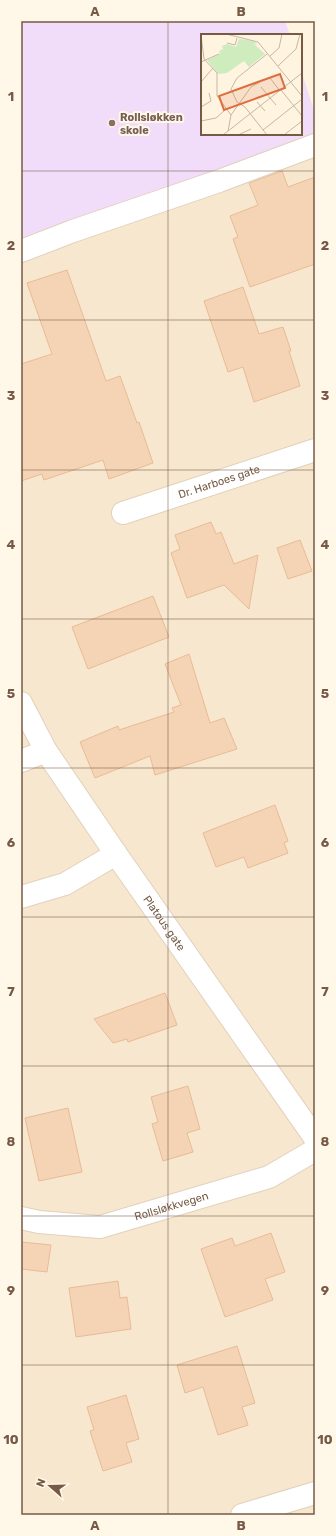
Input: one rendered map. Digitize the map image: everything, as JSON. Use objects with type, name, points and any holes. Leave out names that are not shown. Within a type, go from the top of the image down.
[{"type":"street","points":[[21,250],[219,181],[315,145]]},
{"type":"street","name":"Dr. Harboes gate","points":[[123,513],[315,450]]},
{"type":"street","name":"Platous gate","points":[[21,703],[46,751],[116,854],[315,1138]]},
{"type":"street","points":[[21,761],[46,751]]},
{"type":"street","points":[[21,896],[65,884],[116,854]]},
{"type":"street","name":"Rollsløkkvegen","points":[[21,1218],[39,1222],[100,1227],[269,1177],[315,1150]]},
{"type":"street","points":[[242,1515],[315,1492]]},
{"type":"shaded area","name":"Rollsløkken skole","points":[[21,21],[285,21],[290,34],[201,34],[201,135],[302,135],[302,73],[315,113],[315,137],[21,238]]},
{"type":"shaded area","points":[[315,144],[315,1515],[21,1515],[21,242]]},
{"type":"building","points":[[282,171],[288,187],[315,177],[315,264],[250,287],[233,239],[238,237],[230,216],[258,205],[249,183]]},
{"type":"building","points":[[67,270],[106,381],[120,376],[137,423],[139,422],[153,463],[109,479],[103,460],[44,480],[42,474],[21,481],[21,364],[52,354],[27,283]]},
{"type":"building","points":[[243,287],[259,334],[283,327],[300,386],[254,402],[243,367],[228,372],[204,301]]},
{"type":"building","points":[[211,522],[216,534],[221,532],[234,564],[258,555],[249,609],[224,585],[187,598],[171,553],[180,549],[175,535]]},
{"type":"building","points":[[300,540],[312,571],[288,579],[277,548]]},
{"type":"building","points":[[153,596],[169,637],[88,669],[72,627]]},
{"type":"building","points":[[189,654],[210,723],[224,718],[237,749],[155,775],[150,756],[95,778],[80,742],[118,726],[119,730],[174,712],[172,708],[181,705],[165,664]]},
{"type":"building","points":[[275,805],[288,841],[284,843],[288,853],[248,868],[244,857],[216,867],[203,833]]},
{"type":"building","points":[[165,993],[177,1025],[128,1042],[127,1039],[113,1043],[94,1019]]},
{"type":"building","points":[[188,1086],[200,1129],[187,1133],[193,1152],[163,1161],[152,1124],[158,1122],[151,1097]]},
{"type":"building","points":[[68,1108],[82,1172],[39,1181],[25,1118]]},
{"type":"building","points":[[271,1233],[285,1272],[265,1279],[273,1300],[225,1317],[201,1249],[232,1238],[235,1246]]},
{"type":"building","points":[[21,1242],[51,1245],[47,1272],[21,1269]]},
{"type":"building","points":[[118,1281],[120,1298],[127,1297],[131,1329],[76,1337],[69,1288]]},
{"type":"building","points":[[237,1346],[255,1403],[242,1407],[248,1425],[218,1435],[203,1387],[185,1393],[177,1365]]},
{"type":"building","points":[[126,1395],[139,1439],[126,1443],[132,1462],[103,1471],[90,1431],[94,1430],[87,1407]]},
{"type":"place","name":"Rollsløkken skole","points":[[112,123]]}]
